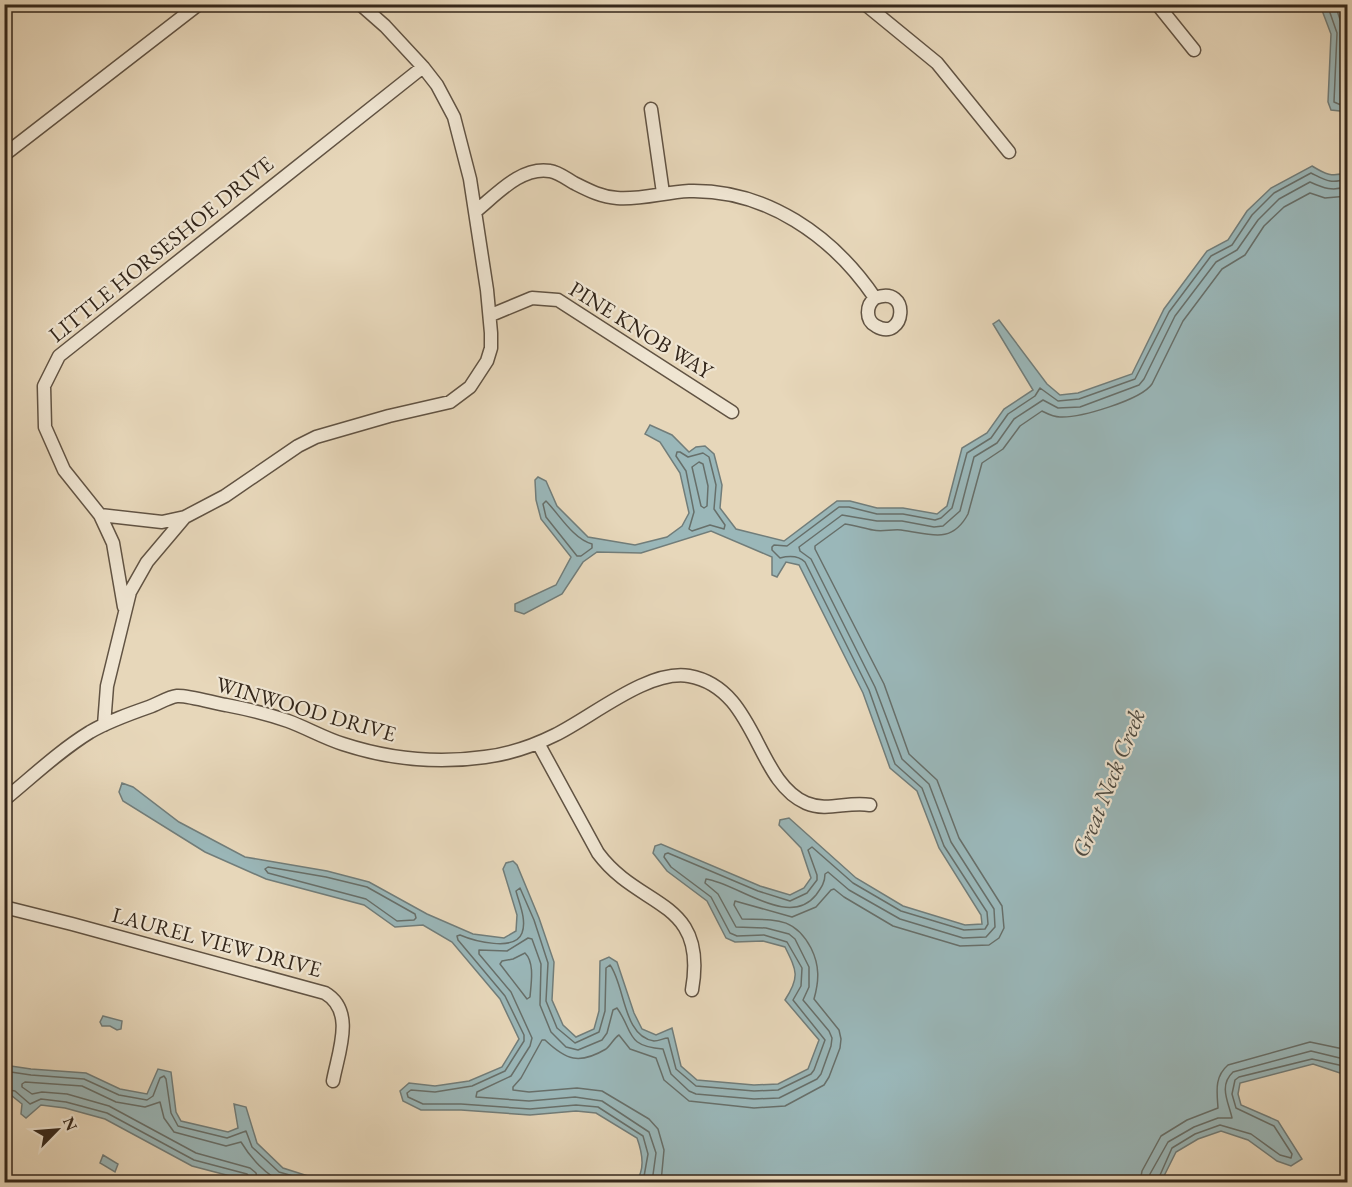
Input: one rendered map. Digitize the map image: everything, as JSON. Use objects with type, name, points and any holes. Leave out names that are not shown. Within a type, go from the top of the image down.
[{"type":"street","points":[[4,155],[199,4]]},
{"type":"street","points":[[100,515],[162,522],[185,517],[225,496],[298,446],[316,437],[389,416],[450,402],[470,387],[487,361],[491,348],[490,315],[476,211],[454,117],[437,85],[423,67],[392,33],[360,4]]},
{"type":"street","points":[[865,4],[937,63],[1009,152]]},
{"type":"street","points":[[1157,4],[1194,50]]},
{"type":"street","name":"LITTLE HORSESHOE DRIVE","points":[[124,612],[113,543],[100,515],[64,470],[45,427],[44,386],[59,357],[423,67]]},
{"type":"street","points":[[651,109],[663,193]]},
{"type":"street","points":[[476,211],[518,177],[539,170],[556,173],[590,191],[613,198],[626,199],[688,191],[721,192],[776,209],[813,233],[840,256],[875,298]]},
{"type":"street","name":"PINE KNOB WAY","points":[[490,315],[532,298],[558,300],[732,412]]},
{"type":"street","points":[[104,725],[107,686],[124,612],[138,576],[185,517]]},
{"type":"street","name":"WINWOOD DRIVE","points":[[4,800],[70,745],[104,725],[177,696],[240,708],[287,721],[342,744],[400,758],[430,761],[465,760],[495,756],[538,743],[581,722],[645,683],[670,676],[687,676],[711,684],[732,703],[752,731],[778,778],[801,801],[818,807],[870,805]]},
{"type":"street","points":[[538,743],[598,853],[607,865],[623,880],[672,912],[688,931],[695,956],[692,990]]},
{"type":"street","name":"LAUREL VIEW DRIVE","points":[[4,907],[325,993],[338,1003],[343,1017],[333,1082]]},
{"type":"water","points":[[1320,5],[1347,5],[1347,115],[1331,110],[1328,102],[1331,34]]},
{"type":"water","name":"Great Neck Creek","points":[[1312,166],[1329,174],[1337,175],[1348,172],[1348,1073],[1340,1073],[1313,1064],[1240,1083],[1238,1094],[1241,1105],[1278,1121],[1302,1159],[1291,1166],[1277,1161],[1248,1140],[1221,1131],[1198,1139],[1176,1152],[1161,1182],[635,1182],[642,1167],[637,1138],[596,1113],[576,1111],[530,1115],[461,1110],[421,1110],[403,1101],[400,1091],[409,1083],[435,1086],[469,1081],[502,1067],[519,1039],[500,999],[452,942],[423,925],[395,927],[364,905],[266,879],[205,852],[123,801],[119,792],[122,783],[133,787],[179,822],[245,857],[327,871],[369,882],[427,914],[473,934],[504,938],[516,931],[517,915],[503,869],[506,863],[513,861],[517,865],[539,918],[554,962],[552,1000],[563,1025],[576,1037],[594,1029],[599,1011],[600,961],[609,957],[617,962],[634,1013],[642,1029],[656,1035],[672,1028],[681,1066],[697,1080],[754,1085],[778,1084],[808,1069],[819,1040],[785,1000],[793,985],[795,974],[785,947],[763,941],[735,942],[726,938],[707,901],[667,871],[653,853],[655,846],[661,844],[760,886],[790,895],[804,888],[811,878],[801,848],[779,825],[780,820],[789,818],[856,878],[903,906],[965,925],[982,924],[981,915],[939,848],[917,791],[890,768],[863,693],[799,565],[786,562],[777,577],[772,575],[772,557],[711,531],[641,553],[597,552],[583,562],[562,594],[524,614],[515,611],[515,604],[556,585],[571,557],[541,519],[536,500],[535,480],[538,477],[546,481],[557,506],[588,537],[635,545],[667,537],[682,526],[689,513],[680,473],[660,442],[645,434],[650,425],[672,435],[689,452],[696,447],[705,446],[714,454],[722,485],[720,508],[736,529],[784,541],[837,501],[937,514],[947,506],[962,448],[987,433],[1004,409],[1033,390],[993,324],[999,320],[1047,384],[1060,395],[1078,393],[1132,374],[1164,309],[1207,251],[1228,240],[1247,211],[1271,188]]},
{"type":"water","points":[[103,1016],[122,1021],[121,1029],[102,1026],[100,1022]]},
{"type":"water","points":[[4,1065],[86,1073],[120,1089],[147,1094],[158,1069],[171,1072],[176,1112],[181,1121],[228,1132],[238,1128],[234,1104],[246,1107],[257,1143],[283,1168],[308,1176],[365,1181],[454,1178],[476,1182],[253,1182],[192,1166],[105,1119],[65,1108],[41,1105],[26,1118],[21,1114],[22,1104],[12,1096],[5,1095]]},
{"type":"water","points":[[103,1155],[118,1164],[115,1172],[100,1163]]}]
